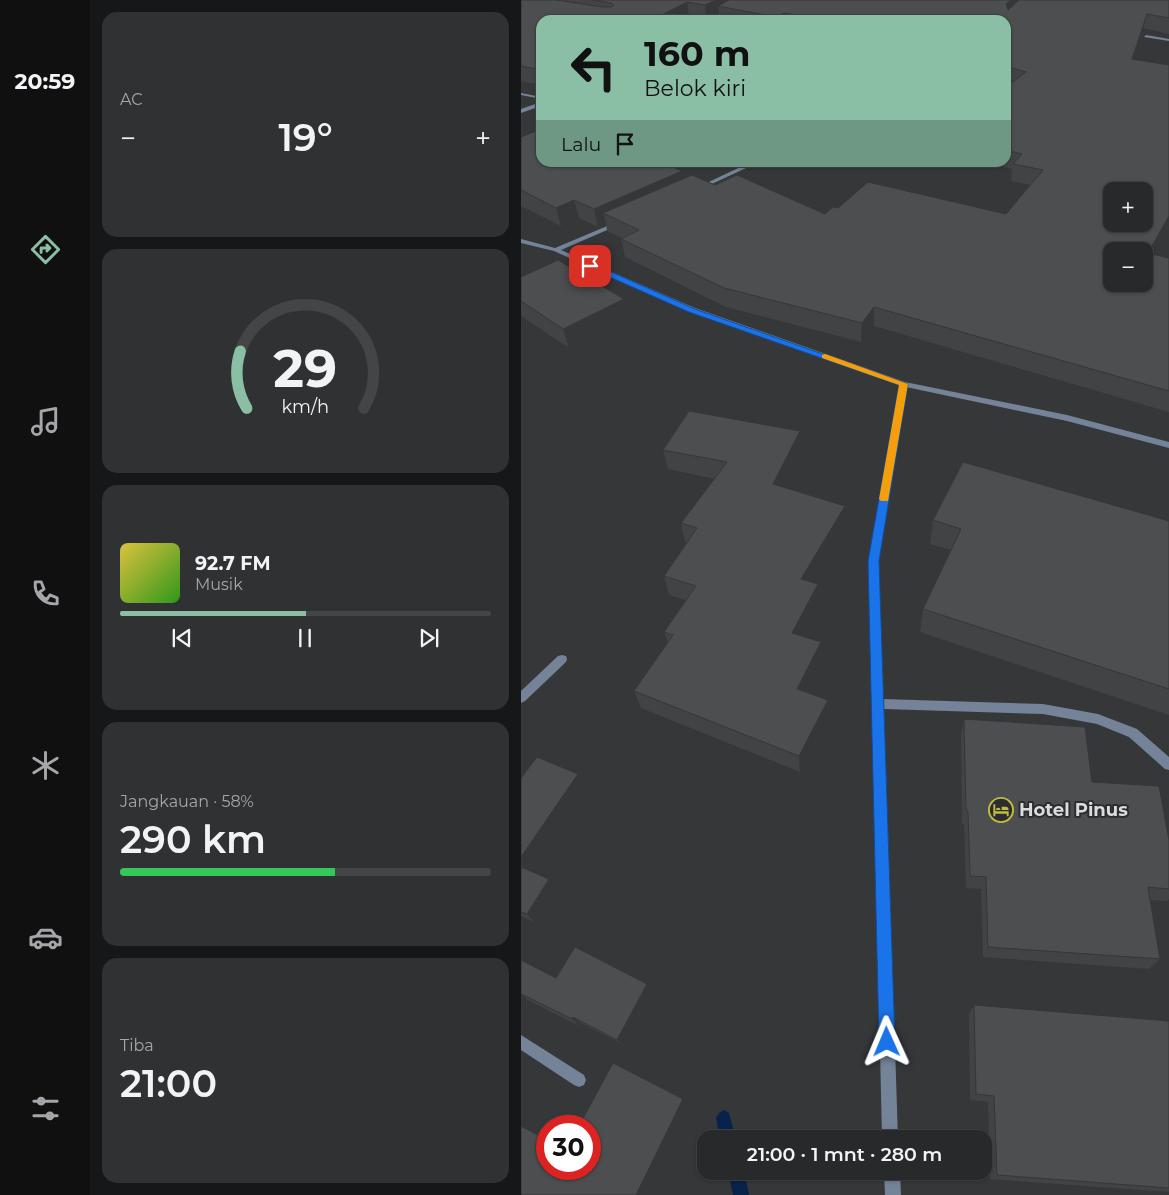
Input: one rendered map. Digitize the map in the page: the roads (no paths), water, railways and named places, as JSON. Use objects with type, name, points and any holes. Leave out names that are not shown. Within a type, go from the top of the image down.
[{"type":"street","points":[[722,15],[751,0]]},
{"type":"street","points":[[1146,36],[1169,40]]},
{"type":"street","points":[[521,94],[536,97]]},
{"type":"street","points":[[521,111],[536,106]]},
{"type":"street","points":[[693,190],[746,167]]},
{"type":"street","points":[[556,250],[629,218]]},
{"type":"street","points":[[521,241],[556,250],[692,310],[903,384],[1067,418],[1169,445]]},
{"type":"street","points":[[890,1130],[874,561],[903,384]]},
{"type":"street","points":[[521,698],[562,659]]},
{"type":"street","points":[[878,704],[1043,709],[1097,719],[1133,734],[1169,765]]},
{"type":"street","points":[[521,1042],[579,1080]]},
{"type":"street","points":[[892,1180],[893,1195]]},
{"type":"waterway","points":[[724,1118],[726,1130]]},
{"type":"waterway","points":[[738,1180],[741,1195]]},
{"type":"place","name":"Hotel Pinus","points":[[1001,810]]}]
